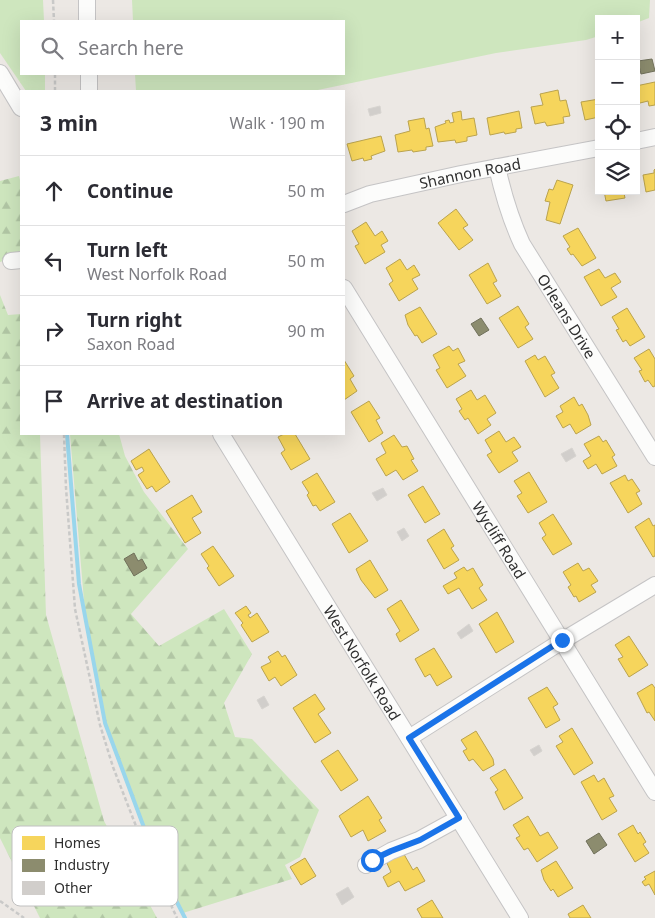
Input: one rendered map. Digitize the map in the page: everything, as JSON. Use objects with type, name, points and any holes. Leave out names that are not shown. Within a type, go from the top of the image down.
[{"type":"street","points":[[87,0],[87,20]]},
{"type":"street","points":[[0,73],[20,106]]},
{"type":"street","points":[[88,75],[89,90]]},
{"type":"street","points":[[640,140],[655,137]]},
{"type":"street","name":"Shannon Road","points":[[345,204],[370,194],[595,149]]},
{"type":"street","name":"Orleans Drive","points":[[497,167],[504,198],[522,244],[655,457]]},
{"type":"street","name":"Wycliff Road","points":[[345,290],[655,792]]},
{"type":"street","name":"West Norfolk Road","points":[[222,435],[520,918]]},
{"type":"street","points":[[409,738],[562,640],[655,584]]},
{"type":"street","points":[[366,865],[391,851],[420,840],[459,818]]},
{"type":"path","points":[[53,0],[54,20]]},
{"type":"path","points":[[55,75],[55,90]]},
{"type":"path","points":[[64,435],[66,488],[76,609],[100,726],[113,767],[136,826]]},
{"type":"path","points":[[0,901],[24,918]]},
{"type":"path","points":[[172,906],[177,918]]},
{"type":"green space","points":[[0,0],[43,0],[44,20],[20,20],[20,75],[45,75],[45,90],[25,90],[0,53]]},
{"type":"green space","points":[[132,0],[650,0],[649,18],[640,21],[640,15],[595,15],[595,37],[586,40],[496,53],[318,90],[136,90],[135,75],[345,75],[345,20],[133,20]]},
{"type":"green space","points":[[19,176],[20,180],[20,255],[0,262],[0,181]]},
{"type":"green space","points":[[0,295],[8,315],[20,314],[20,435],[40,435],[46,615],[107,826],[12,826],[12,862],[0,838]]},
{"type":"green space","points":[[70,435],[119,435],[125,456],[144,492],[188,549],[131,614],[159,646],[224,609],[252,654],[224,703],[235,737],[252,739],[319,810],[300,857],[285,865],[292,879],[183,913],[178,902],[178,826],[143,826],[107,727],[85,613]]},
{"type":"green space","points":[[34,906],[150,906],[157,918],[40,918]]},
{"type":"building: Homes","points":[[655,82],[655,105],[649,106],[648,101],[640,103],[640,85]]},
{"type":"building: Homes","points":[[558,90],[560,101],[566,100],[570,116],[563,117],[564,123],[547,126],[545,122],[535,124],[531,107],[543,105],[540,94]]},
{"type":"building: Homes","points":[[595,100],[595,118],[585,120],[581,102]]},
{"type":"building: Homes","points":[[461,111],[462,120],[474,118],[477,135],[467,137],[467,141],[456,143],[455,140],[438,142],[435,127],[446,123],[445,121],[454,122],[452,113]]},
{"type":"building: Homes","points":[[519,111],[522,128],[516,129],[516,132],[490,135],[487,118]]},
{"type":"building: Homes","points":[[424,118],[426,129],[429,128],[433,146],[426,147],[426,150],[398,152],[395,135],[410,131],[408,121]]},
{"type":"building: Homes","points":[[381,136],[385,151],[371,156],[372,159],[364,161],[363,158],[352,161],[347,144]]},
{"type":"building: Homes","points":[[655,169],[655,190],[646,192],[643,175],[654,173]]},
{"type":"building: Homes","points":[[557,180],[573,185],[560,224],[546,220],[550,202],[545,201],[549,189],[553,190]]},
{"type":"building: Homes","points":[[605,195],[624,195],[625,198],[606,201]]},
{"type":"building: Homes","points":[[456,209],[468,225],[463,228],[473,240],[459,250],[438,223]]},
{"type":"building: Homes","points":[[366,222],[375,236],[382,231],[388,241],[381,245],[385,252],[365,264],[355,246],[359,244],[352,231]]},
{"type":"building: Homes","points":[[578,228],[596,258],[582,266],[567,249],[570,247],[563,236]]},
{"type":"building: Homes","points":[[400,259],[407,270],[414,265],[420,275],[412,279],[418,289],[399,301],[389,284],[393,281],[386,268]]},
{"type":"building: Homes","points":[[488,263],[497,281],[493,283],[501,296],[487,304],[469,275]]},
{"type":"building: Homes","points":[[599,269],[605,278],[615,273],[621,282],[611,288],[617,297],[601,306],[584,277]]},
{"type":"building: Homes","points":[[518,306],[529,324],[525,327],[533,339],[518,348],[499,318]]},
{"type":"building: Homes","points":[[420,307],[437,334],[422,343],[408,325],[405,315]]},
{"type":"building: Homes","points":[[627,308],[645,337],[630,346],[626,340],[623,342],[616,330],[619,329],[612,317]]},
{"type":"building: Homes","points":[[449,346],[453,351],[458,348],[465,361],[458,364],[466,376],[447,388],[436,370],[440,368],[433,355]]},
{"type":"building: Homes","points":[[649,349],[655,359],[655,386],[653,387],[648,380],[645,382],[639,371],[642,370],[634,358]]},
{"type":"building: Homes","points":[[535,355],[538,360],[545,356],[555,373],[551,375],[559,388],[545,397],[525,361]]},
{"type":"building: Homes","points":[[345,362],[354,376],[350,379],[357,391],[345,399]]},
{"type":"building: Homes","points":[[471,390],[477,400],[485,395],[496,413],[487,419],[491,425],[478,434],[468,418],[465,420],[459,411],[462,409],[456,399]]},
{"type":"building: Homes","points":[[574,397],[579,406],[582,404],[591,425],[576,434],[570,424],[563,428],[556,416],[563,412],[560,406]]},
{"type":"building: Homes","points":[[369,401],[380,418],[376,420],[383,433],[369,442],[351,412]]},
{"type":"building: Homes","points":[[499,431],[506,442],[514,437],[521,447],[512,452],[518,461],[499,473],[487,455],[492,452],[485,440]]},
{"type":"building: Homes","points":[[282,435],[296,435],[310,459],[291,470],[281,453],[285,450],[278,437]]},
{"type":"building: Homes","points":[[394,435],[402,447],[407,446],[414,459],[411,460],[418,471],[403,480],[396,470],[386,476],[376,459],[386,453],[381,443]]},
{"type":"building: Homes","points":[[599,436],[603,442],[606,440],[615,455],[612,457],[617,466],[602,474],[596,464],[588,469],[583,461],[591,456],[584,444]]},
{"type":"building: Homes","points":[[149,449],[170,482],[156,492],[152,486],[147,489],[138,475],[144,471],[142,467],[136,470],[131,461]]},
{"type":"building: Homes","points":[[529,472],[547,502],[528,513],[517,496],[522,493],[514,481]]},
{"type":"building: Homes","points":[[317,473],[335,502],[320,511],[316,505],[313,506],[307,495],[309,493],[302,482]]},
{"type":"building: Homes","points":[[625,475],[628,481],[632,479],[640,491],[636,493],[642,504],[628,513],[610,483]]},
{"type":"building: Homes","points":[[423,486],[440,514],[425,523],[408,495]]},
{"type":"building: Homes","points":[[192,495],[202,512],[192,518],[201,533],[185,543],[166,511]]},
{"type":"building: Homes","points":[[350,513],[368,541],[349,553],[332,524]]},
{"type":"building: Homes","points":[[553,514],[572,544],[553,555],[542,538],[546,535],[539,523]]},
{"type":"building: Homes","points":[[649,518],[653,526],[655,525],[655,556],[653,557],[635,527]]},
{"type":"building: Homes","points":[[444,529],[454,546],[451,548],[459,560],[444,569],[427,540]]},
{"type":"building: Homes","points":[[213,546],[234,576],[219,586],[207,568],[209,566],[201,554]]},
{"type":"building: Homes","points":[[370,560],[388,590],[375,598],[361,580],[356,569]]},
{"type":"building: Homes","points":[[578,563],[583,571],[589,568],[598,581],[591,585],[596,592],[579,602],[568,587],[571,585],[563,572]]},
{"type":"building: Homes","points":[[464,567],[467,571],[473,568],[483,585],[479,588],[487,600],[472,609],[459,588],[448,594],[443,586],[457,578],[454,573]]},
{"type":"building: Homes","points":[[401,600],[419,630],[400,642],[396,634],[400,631],[387,609]]},
{"type":"building: Homes","points":[[246,606],[251,613],[248,615],[250,618],[257,613],[269,632],[252,642],[241,625],[243,623],[235,613]]},
{"type":"building: Homes","points":[[497,612],[514,642],[496,653],[479,624]]},
{"type":"building: Homes","points":[[629,636],[648,665],[629,677],[618,659],[623,657],[615,645]]},
{"type":"building: Homes","points":[[434,648],[452,677],[437,686],[430,674],[425,677],[415,659]]},
{"type":"building: Homes","points":[[278,651],[282,657],[285,655],[297,675],[281,686],[275,677],[269,681],[261,667],[271,662],[268,657]]},
{"type":"building: Homes","points":[[652,684],[655,688],[655,721],[649,712],[647,713],[637,693]]},
{"type":"building: Homes","points":[[547,687],[558,704],[553,707],[560,720],[546,728],[528,698]]},
{"type":"building: Homes","points":[[315,694],[325,709],[318,714],[331,733],[315,743],[293,708]]},
{"type":"building: Homes","points":[[572,728],[593,763],[574,775],[556,746],[563,742],[559,736]]},
{"type":"building: Homes","points":[[476,731],[493,759],[494,765],[483,771],[473,759],[469,761],[463,751],[467,749],[461,740]]},
{"type":"building: Homes","points":[[338,750],[358,780],[341,791],[321,761]]},
{"type":"building: Homes","points":[[505,769],[523,798],[504,810],[495,792],[498,790],[490,778]]},
{"type":"building: Homes","points":[[594,775],[598,782],[604,778],[614,796],[609,798],[617,811],[602,820],[581,782]]},
{"type":"building: Homes","points":[[368,796],[382,818],[379,820],[386,831],[368,841],[363,830],[351,837],[339,816]]},
{"type":"building: Homes","points":[[528,816],[540,836],[548,832],[558,848],[537,862],[528,848],[524,850],[516,838],[520,836],[513,825]]},
{"type":"building: Homes","points":[[633,825],[646,842],[643,844],[649,853],[635,862],[618,834]]},
{"type":"building: Homes","points":[[401,849],[413,870],[417,867],[425,881],[405,891],[399,881],[388,887],[383,877],[391,872],[385,859]]},
{"type":"building: Homes","points":[[305,858],[316,876],[301,885],[290,867]]},
{"type":"building: Homes","points":[[556,861],[573,888],[558,897],[553,889],[551,891],[544,880],[541,870]]},
{"type":"building: Homes","points":[[655,871],[655,895],[649,884],[645,886],[642,882],[646,879],[644,877]]},
{"type":"building: Homes","points":[[432,900],[443,918],[422,918],[417,909]]},
{"type":"building: Homes","points":[[583,905],[591,918],[570,918],[568,914]]},
{"type":"building: Industry","points":[[652,59],[655,71],[641,74],[640,61]]},
{"type":"building: Industry","points":[[481,318],[489,330],[479,336],[471,324]]},
{"type":"building: Industry","points":[[134,553],[138,561],[142,559],[147,568],[134,576],[124,559]]},
{"type":"building: Industry","points":[[599,833],[607,845],[594,854],[586,841]]},
{"type":"building: Other","points":[[380,106],[381,113],[370,116],[368,109]]},
{"type":"building: Other","points":[[572,448],[576,456],[566,462],[561,454]]},
{"type":"building: Other","points":[[383,488],[387,495],[377,501],[372,493]]},
{"type":"building: Other","points":[[404,528],[409,536],[402,541],[397,532]]},
{"type":"building: Other","points":[[469,624],[473,631],[461,639],[457,633]]},
{"type":"building: Other","points":[[264,696],[269,705],[262,709],[257,700]]},
{"type":"building: Other","points":[[539,745],[542,751],[534,756],[530,750]]},
{"type":"building: Other","points":[[348,887],[354,897],[342,905],[336,894]]},
{"type":"waterway","points":[[67,435],[79,584],[105,723],[143,826]]},
{"type":"waterway","points":[[178,904],[185,918]]},
{"type":"route","points":[[372,860],[420,840],[459,818],[409,738],[562,640]]}]
